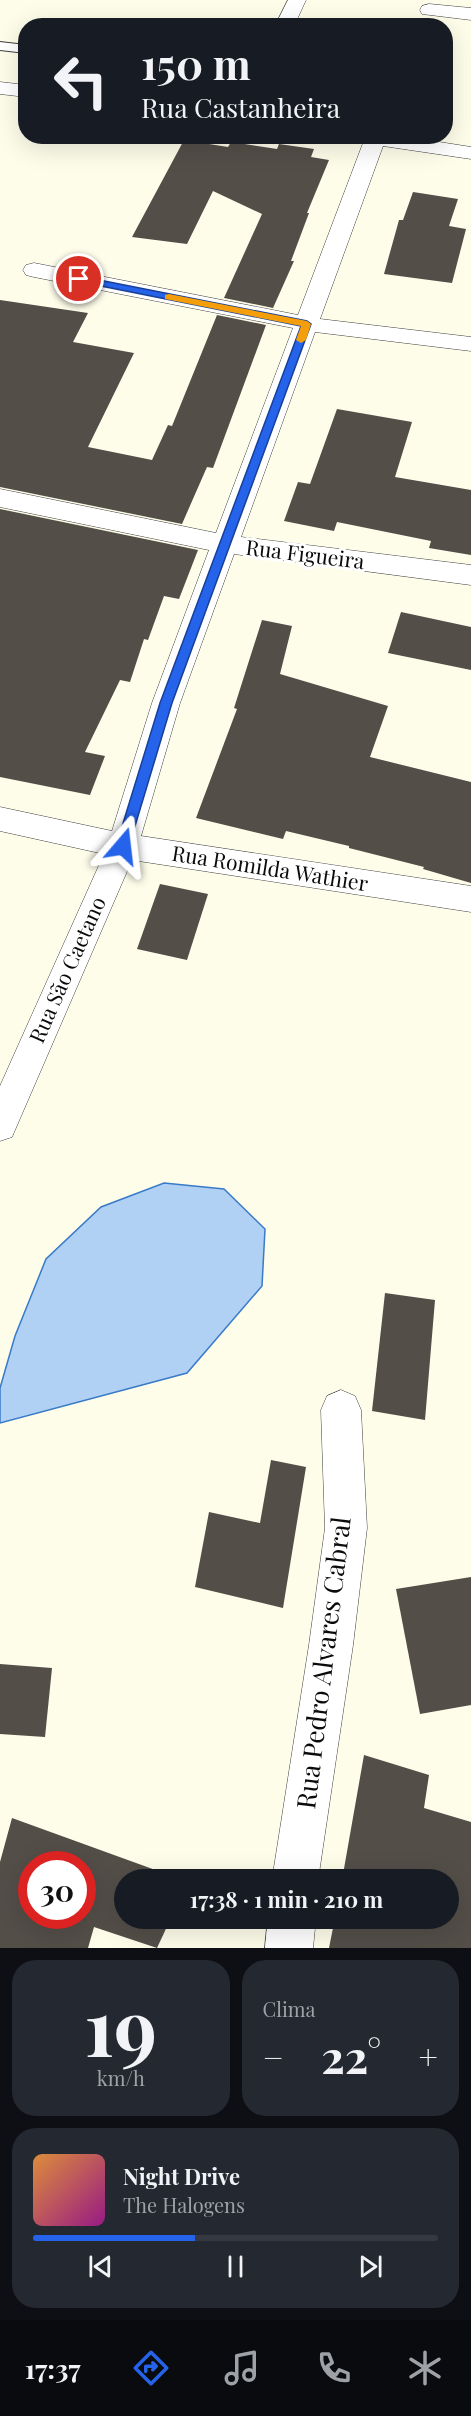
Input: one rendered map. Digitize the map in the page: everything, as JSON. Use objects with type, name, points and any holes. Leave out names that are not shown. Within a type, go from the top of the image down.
[{"type":"street","points":[[288,18],[297,0]]},
{"type":"street","points":[[428,12],[471,14]]},
{"type":"street","points":[[0,88],[18,90]]},
{"type":"street","name":"Rua São Caetano","points":[[0,1125],[123,846],[166,703],[307,324],[367,144]]},
{"type":"street","points":[[410,144],[471,153]]},
{"type":"street","points":[[34,270],[307,324],[471,344]]},
{"type":"street","name":"Rua Figueira","points":[[0,498],[225,544],[471,575]]},
{"type":"street","name":"Rua Romilda Wathier","points":[[0,819],[123,846],[471,899]]},
{"type":"street","name":"Rua Pedro Alvares Cabral","points":[[297,1869],[331,1645],[346,1528],[341,1410]]},
{"type":"street","points":[[289,1948],[291,1929]]},
{"type":"lane","points":[[0,46],[18,48]]},
{"type":"water","points":[[164,1183],[224,1189],[265,1229],[262,1286],[187,1373],[0,1423],[0,1388],[15,1336],[46,1259],[101,1207]]},
{"type":"building","points":[[182,144],[228,147],[230,144],[244,144],[277,149],[279,144],[314,149],[311,157],[329,160],[307,213],[309,213],[291,261],[294,261],[273,308],[224,298],[262,214],[213,191],[187,244],[132,237]]},
{"type":"building","points":[[413,192],[458,199],[449,226],[466,229],[452,283],[384,274],[399,220],[403,220]]},
{"type":"building","points":[[0,300],[88,313],[73,342],[134,353],[88,447],[152,460],[168,425],[172,426],[217,315],[266,325],[213,468],[207,467],[182,524],[0,487]]},
{"type":"building","points":[[337,409],[412,422],[395,477],[471,490],[471,555],[429,548],[431,541],[337,522],[334,531],[284,521],[298,482],[310,484]]},
{"type":"building","points":[[0,509],[198,550],[179,599],[164,596],[148,640],[144,639],[130,682],[120,680],[85,752],[105,756],[90,795],[0,777]]},
{"type":"building","points":[[401,612],[471,627],[471,670],[388,653]]},
{"type":"building","points":[[262,620],[292,626],[280,674],[388,706],[370,757],[471,782],[471,883],[423,869],[424,867],[286,831],[283,839],[196,818],[237,709],[234,708]]},
{"type":"building","points":[[160,884],[208,894],[187,960],[137,949]]},
{"type":"building","points":[[385,1293],[435,1300],[425,1420],[372,1411]]},
{"type":"building","points":[[271,1460],[306,1467],[283,1608],[195,1587],[209,1512],[260,1523]]},
{"type":"building","points":[[471,1577],[471,1705],[420,1714],[396,1589]]},
{"type":"building","points":[[0,1664],[52,1668],[45,1737],[0,1734]]},
{"type":"building","points":[[364,1755],[429,1775],[424,1808],[471,1822],[471,1948],[329,1948],[333,1929],[459,1929],[459,1869],[344,1869]]},
{"type":"building","points":[[12,1818],[153,1869],[114,1869],[114,1929],[166,1929],[157,1948],[96,1928],[96,1851],[18,1851],[18,1929],[93,1929],[88,1948],[0,1948],[0,1862]]},
{"type":"slow traffic","points":[[169,297],[307,324],[301,340]]},
{"type":"route","points":[[79,279],[307,324],[166,703],[123,846]]}]
